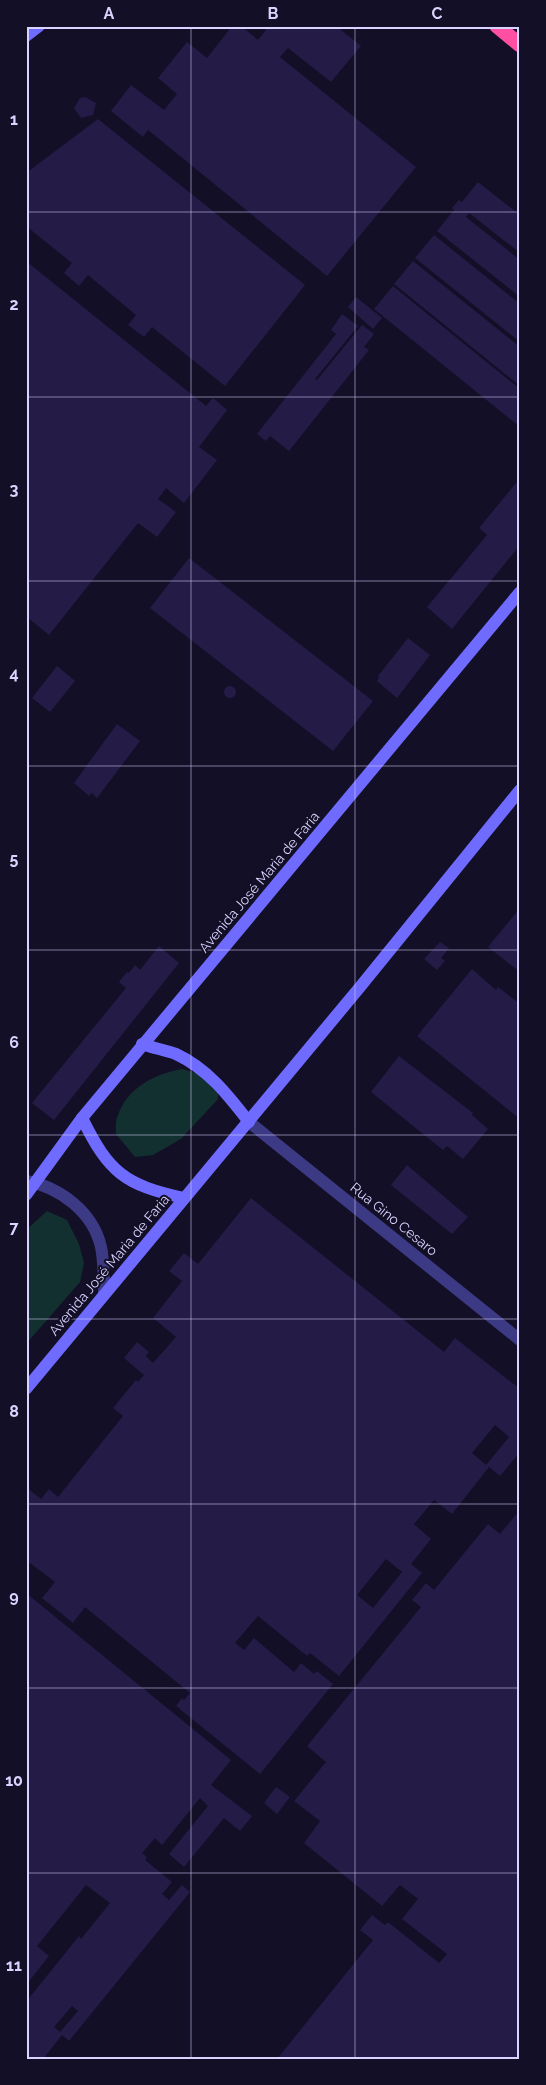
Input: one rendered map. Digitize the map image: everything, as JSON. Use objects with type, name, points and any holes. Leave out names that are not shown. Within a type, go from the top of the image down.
[{"type":"highway","points":[[497,26],[520,45]]},
{"type":"street","points":[[26,36],[39,26]]},
{"type":"street","name":"Avenida José Maria de Faria","points":[[26,1195],[31,1182],[142,1044],[520,592]]},
{"type":"street","name":"Avenida José Maria de Faria","points":[[26,1389],[104,1293],[249,1122],[520,790]]},
{"type":"street","points":[[142,1044],[176,1054],[202,1069],[224,1090],[249,1122]]},
{"type":"street","points":[[82,1118],[94,1143],[111,1166],[131,1182],[152,1191],[184,1198]]},
{"type":"street","name":"Rua Gino Cesaro","points":[[249,1122],[520,1340]]},
{"type":"street","points":[[31,1182],[63,1195],[80,1208],[90,1221],[100,1245],[103,1262],[104,1293]]},
{"type":"green space","points":[[182,1069],[196,1073],[218,1090],[218,1099],[181,1139],[153,1155],[135,1157],[116,1134],[116,1119],[123,1105],[128,1097],[144,1083],[162,1074]]},
{"type":"green space","points":[[47,1211],[67,1220],[79,1244],[84,1263],[80,1282],[26,1344],[26,1230]]},
{"type":"building","points":[[232,26],[241,26],[258,40],[266,30],[262,26],[336,26],[361,46],[331,82],[288,48],[280,57],[416,167],[327,276],[148,130],[143,137],[111,111],[131,85],[164,110],[177,94],[158,78],[187,42],[207,58]]},
{"type":"building","points":[[85,97],[96,103],[93,115],[81,118],[74,108],[80,98]]},
{"type":"building","points":[[98,119],[305,285],[225,386],[152,327],[144,337],[128,325],[136,315],[88,275],[79,286],[64,273],[72,263],[26,226],[26,173]]},
{"type":"building","points":[[478,182],[520,215],[520,253],[469,213],[466,217],[520,260],[520,297],[437,231],[454,210],[452,208],[459,200],[462,202]]},
{"type":"building","points":[[434,235],[520,304],[520,342],[415,258]]},
{"type":"building","points":[[26,261],[206,406],[213,398],[227,410],[199,447],[217,460],[184,503],[166,488],[158,499],[176,512],[157,537],[138,523],[49,635],[26,616]]},
{"type":"building","points":[[413,261],[520,347],[520,386],[394,284]]},
{"type":"building","points":[[393,286],[520,389],[520,427],[374,309]]},
{"type":"building","points":[[356,297],[382,318],[373,329],[348,307]]},
{"type":"building","points":[[342,314],[358,326],[315,379],[317,380],[362,325],[374,334],[364,347],[369,350],[289,451],[270,436],[266,441],[257,434],[336,334],[331,330]]},
{"type":"building","points":[[520,478],[520,545],[452,629],[427,607],[487,535],[479,528]]},
{"type":"building","points":[[189,558],[373,701],[333,751],[150,608]]},
{"type":"building","points":[[408,638],[430,655],[397,698],[377,681],[378,676]]},
{"type":"building","points":[[57,666],[75,681],[50,712],[32,698]]},
{"type":"building","points":[[228,686],[232,686],[236,692],[232,698],[228,698],[224,694],[224,690]]},
{"type":"building","points":[[117,724],[140,741],[97,798],[92,793],[89,796],[74,783]]},
{"type":"building","points":[[520,908],[520,972],[488,947]]},
{"type":"building","points":[[440,942],[449,948],[441,958],[445,961],[437,970],[424,959]]},
{"type":"building","points":[[159,946],[179,963],[54,1120],[32,1103],[126,988],[119,982],[127,972],[129,973],[135,965],[140,970]]},
{"type":"building","points":[[472,969],[496,990],[498,987],[520,1004],[520,1119],[417,1036]]},
{"type":"building","points":[[399,1056],[473,1113],[472,1115],[488,1129],[463,1159],[447,1146],[443,1150],[371,1092]]},
{"type":"building","points":[[407,1165],[468,1217],[452,1234],[391,1185]]},
{"type":"building","points":[[251,1198],[444,1352],[455,1338],[520,1389],[520,1452],[500,1476],[489,1467],[452,1514],[434,1500],[414,1524],[431,1539],[411,1564],[422,1573],[339,1676],[310,1653],[307,1656],[258,1616],[235,1643],[244,1650],[254,1638],[294,1672],[301,1663],[314,1674],[317,1671],[333,1684],[260,1774],[176,1706],[182,1698],[184,1700],[190,1693],[85,1607],[73,1623],[42,1598],[55,1582],[26,1560],[26,1487],[41,1499],[49,1489],[58,1497],[123,1416],[113,1408],[136,1380],[138,1382],[144,1375],[124,1358],[137,1342],[149,1352],[146,1356],[153,1363],[176,1337],[153,1318],[182,1281],[169,1271],[184,1253],[198,1264]],"holes":[[[495,1425],[509,1437],[486,1465],[472,1453]],[[386,1559],[402,1572],[373,1608],[357,1595]]]},
{"type":"building","points":[[520,1510],[520,2059],[277,2059],[373,1940],[360,1930],[372,1915],[385,1925],[388,1922],[439,1963],[447,1954],[402,1919],[418,1899],[400,1885],[382,1906],[304,1843],[320,1821],[294,1801],[326,1762],[307,1746],[421,1607],[412,1600],[426,1583],[434,1590],[488,1524],[500,1534]]},
{"type":"building","points":[[26,1593],[231,1760],[211,1785],[252,1816],[240,1831],[224,1818],[184,1867],[169,1854],[208,1806],[200,1798],[162,1845],[155,1838],[142,1853],[147,1857],[145,1860],[172,1882],[162,1894],[169,1900],[182,1885],[190,1892],[69,2041],[62,2035],[43,2059],[26,2059],[26,2002],[79,1936],[81,1939],[110,1903],[86,1885],[37,1946],[49,1956],[26,1985]],"holes":[[[72,2006],[78,2011],[60,2032],[54,2027]]]},
{"type":"building","points":[[276,1787],[290,1797],[277,1814],[264,1803]]}]
